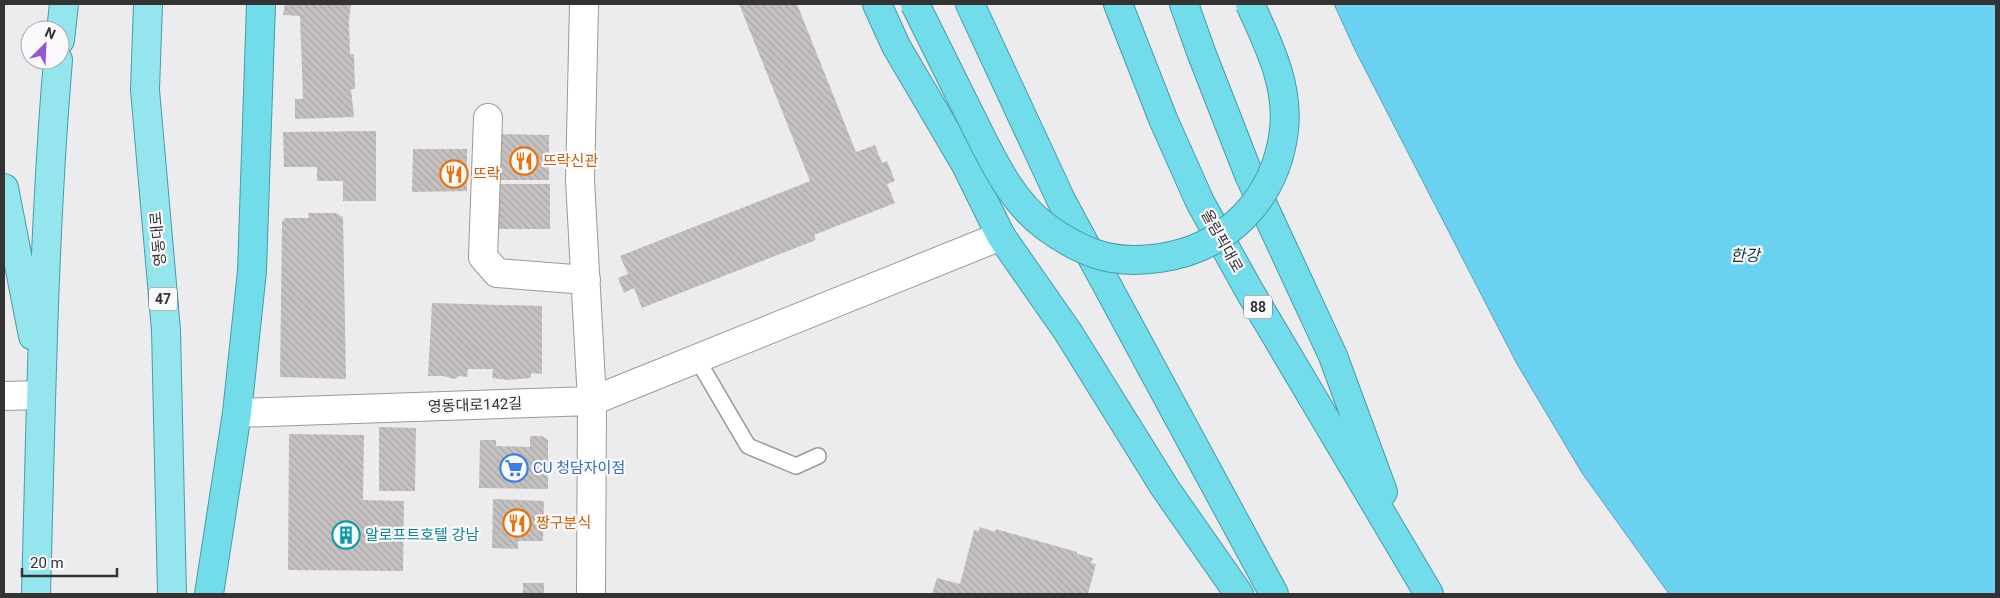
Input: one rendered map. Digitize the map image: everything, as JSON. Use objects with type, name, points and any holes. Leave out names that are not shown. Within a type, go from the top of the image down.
[{"type":"highway","points":[[209,594],[237,413],[252,271],[261,4]]},
{"type":"highway","points":[[877,4],[896,46],[966,165],[1001,236],[1068,332],[1166,488],[1239,594]]},
{"type":"highway","points":[[915,4],[985,145],[1005,181],[1022,205],[1046,227],[1072,243],[1096,254],[1121,260],[1146,260],[1174,256],[1199,248],[1225,234],[1245,216],[1262,194],[1273,172],[1280,150],[1284,128],[1284,106],[1282,83],[1274,59],[1250,4]]},
{"type":"highway","points":[[970,4],[1062,202],[1274,594]]},
{"type":"highway","name":"올림픽대로","points":[[1118,4],[1163,119],[1200,202],[1255,301],[1429,594]]},
{"type":"highway","points":[[1184,4],[1249,175],[1333,356],[1407,557]]},
{"type":"main road","points":[[62,20],[64,4]]},
{"type":"main road","name":"영동대로","points":[[148,4],[145,90],[166,330],[172,594]]},
{"type":"main road","points":[[36,594],[41,387],[51,147],[57,70]]},
{"type":"main road","points":[[4,188],[41,387]]},
{"type":"street","points":[[584,4],[580,180],[592,401],[591,594]]},
{"type":"street","points":[[488,118],[482,257],[497,273],[586,280]]},
{"type":"street","name":"영동대로142길","points":[[237,413],[592,401],[1001,236]]},
{"type":"street","points":[[4,396],[41,387]]},
{"type":"lane","points":[[697,359],[748,446],[796,466],[818,456]]},
{"type":"water","name":"한강","points":[[1334,4],[1996,4],[1996,594],[1669,594],[1582,473],[1517,364],[1355,50]]},
{"type":"building","points":[[285,4],[351,4],[349,21],[350,54],[354,54],[355,89],[351,89],[354,117],[295,119],[295,99],[303,99],[300,16],[283,15]]},
{"type":"building","points":[[739,4],[797,4],[856,152],[875,145],[882,163],[887,161],[895,181],[887,184],[895,203],[814,235],[816,240],[642,308],[634,288],[624,293],[618,278],[628,274],[620,256],[810,181]]},
{"type":"building","points":[[376,131],[376,201],[343,201],[343,181],[317,181],[317,167],[284,167],[283,132]]},
{"type":"building","points":[[498,134],[549,135],[549,180],[496,180]]},
{"type":"building","points":[[413,149],[467,149],[467,191],[412,192]]},
{"type":"building","points":[[497,184],[550,184],[550,229],[497,229]]},
{"type":"building","points":[[308,213],[336,213],[343,217],[346,379],[280,377],[282,222],[285,218],[309,218]]},
{"type":"building","points":[[432,303],[542,306],[542,374],[531,373],[531,378],[508,380],[492,378],[493,369],[468,369],[467,377],[459,376],[455,379],[443,376],[428,376]]},
{"type":"building","points":[[379,427],[416,428],[415,491],[379,491]]},
{"type":"building","name":"알로프트호텔 강남","points":[[289,434],[364,435],[363,500],[404,501],[403,571],[288,570]]},
{"type":"building","points":[[530,436],[542,436],[548,440],[548,489],[479,488],[480,440],[496,440],[496,446],[530,447]]},
{"type":"building","points":[[493,499],[544,501],[543,541],[518,541],[518,549],[492,548]]},
{"type":"building","points":[[980,527],[995,532],[996,529],[1093,558],[1091,563],[1096,564],[1088,594],[932,594],[937,578],[960,584],[974,530],[979,531]]},
{"type":"building","points":[[523,583],[544,583],[544,594],[523,594]]},
{"type":"place","name":"뜨락신관","points":[[524,161]]},
{"type":"place","name":"뜨락","points":[[454,174]]},
{"type":"place","name":"CU 청담자이점","points":[[514,468]]},
{"type":"place","name":"짱구분식","points":[[517,523]]},
{"type":"place","name":"알로프트호텔 강남","points":[[346,535]]}]
